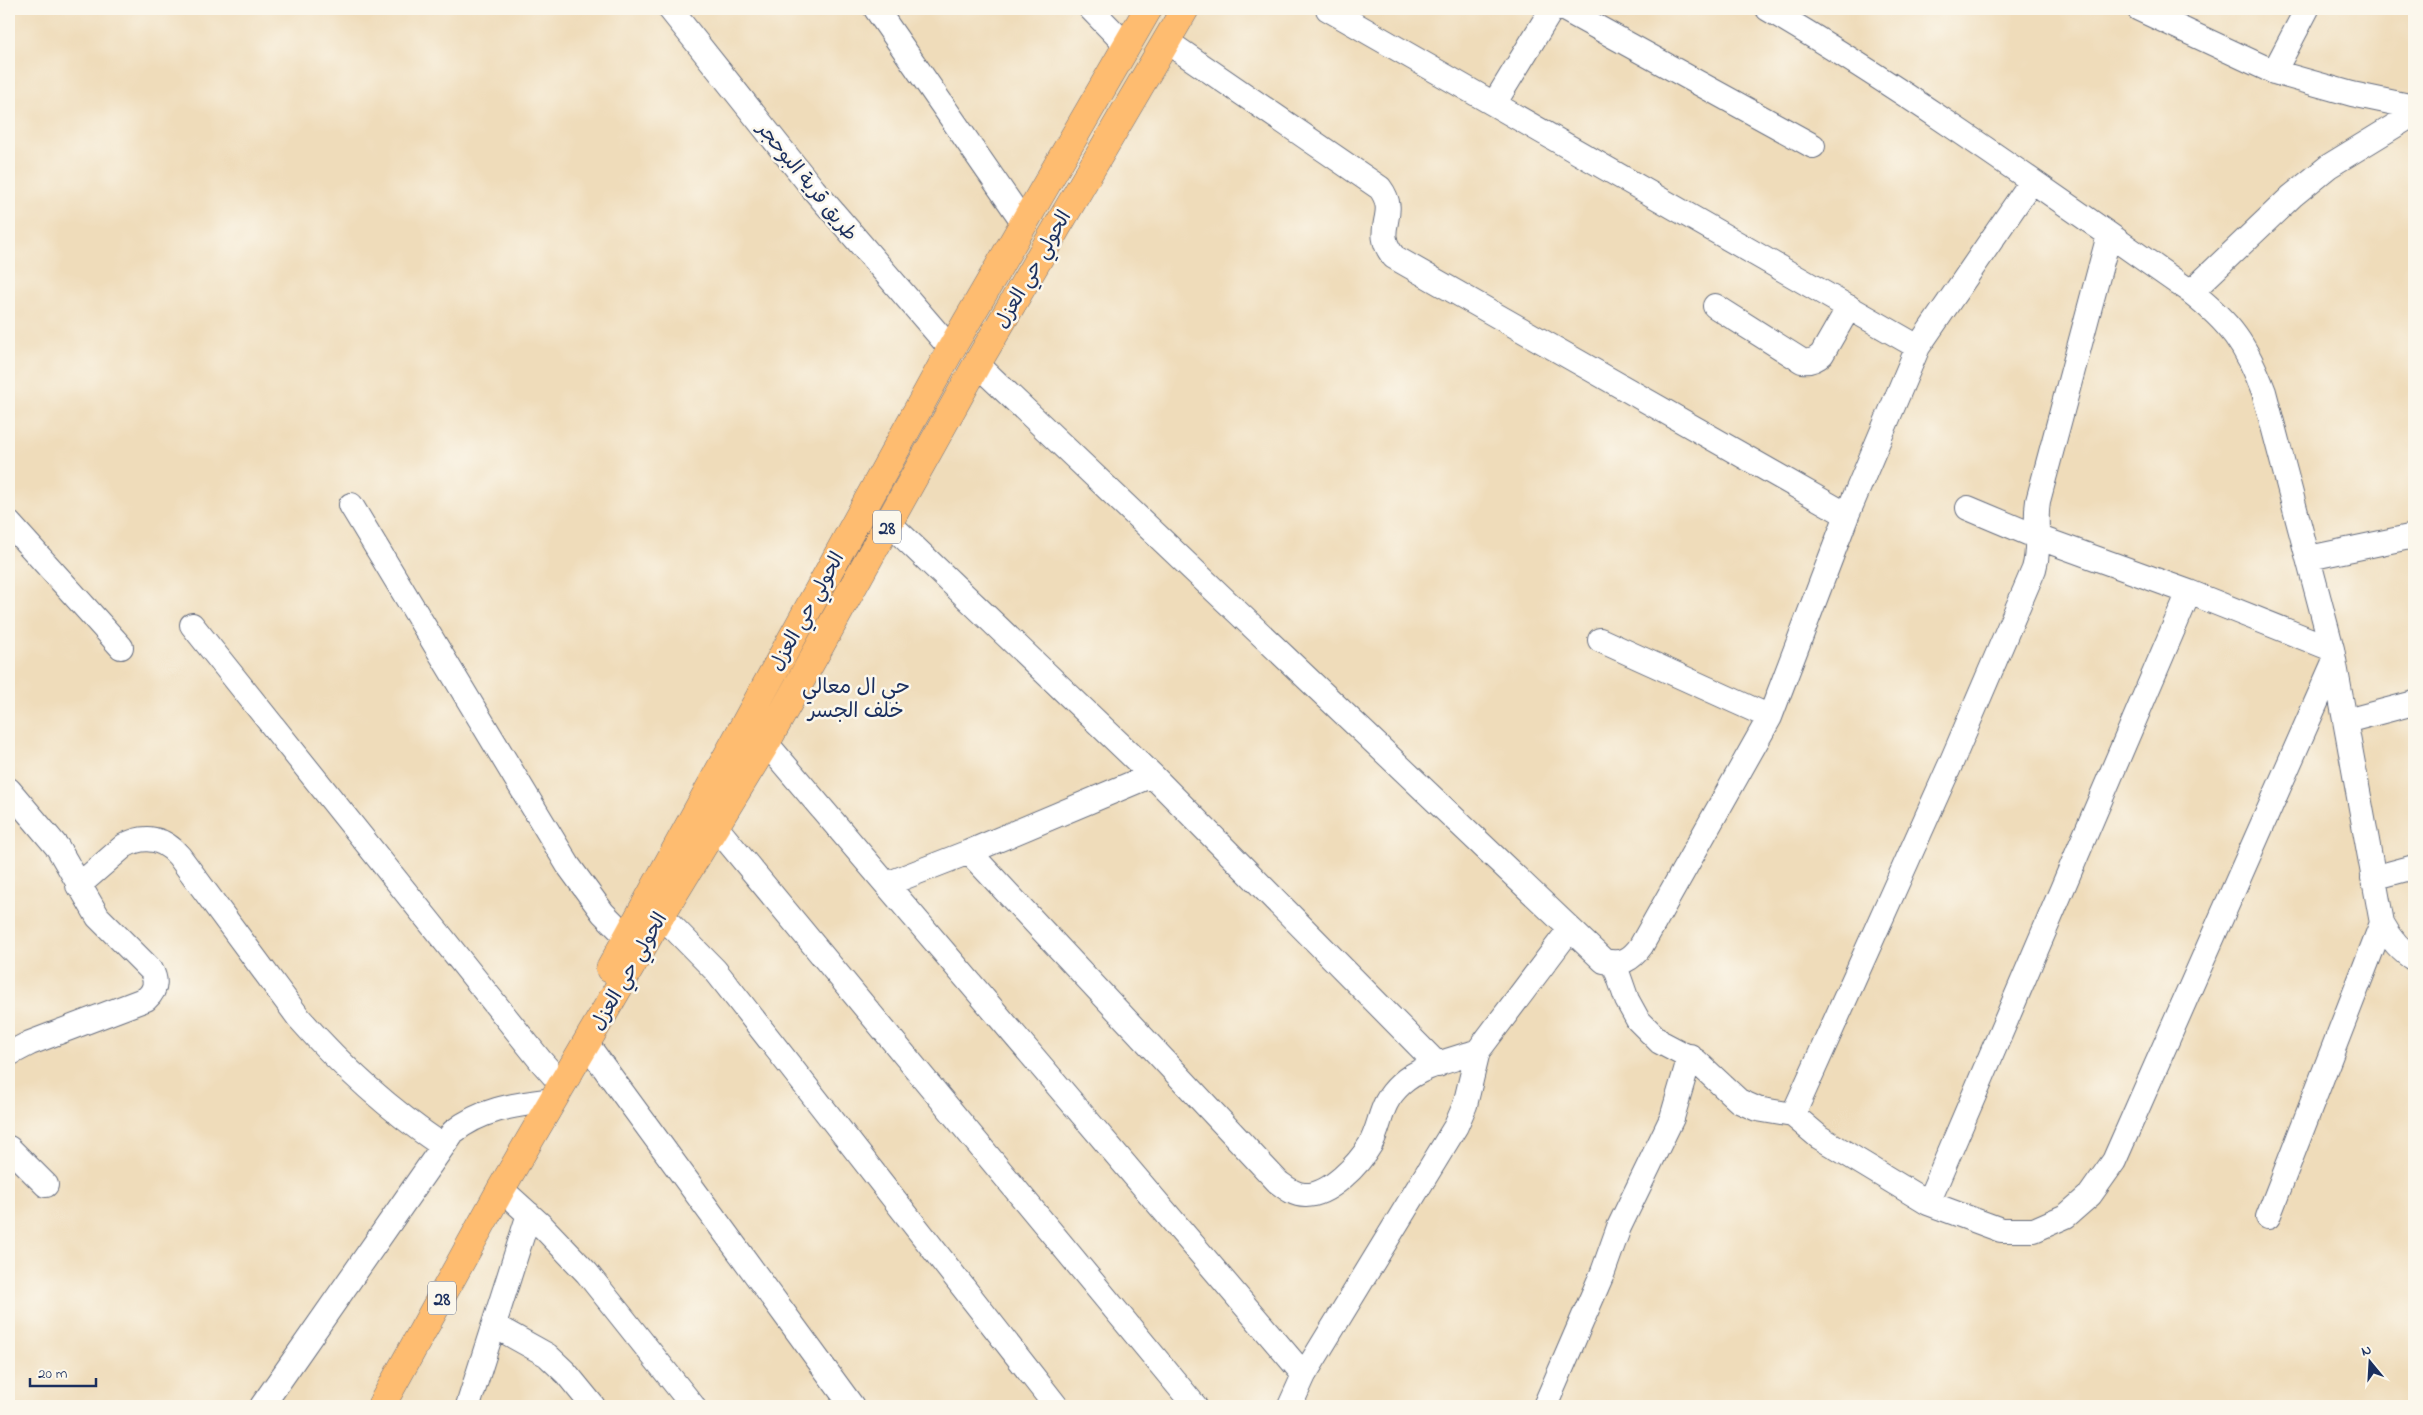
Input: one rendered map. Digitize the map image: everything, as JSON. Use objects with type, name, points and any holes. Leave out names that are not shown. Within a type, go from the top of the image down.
[{"type":"highway","name":"الحولي حي العزل","points":[[586,1043],[591,1011],[626,936],[951,349],[1148,9]]},
{"type":"highway","name":"الحولي حي العزل","points":[[586,1043],[661,915],[766,743],[977,364],[1185,9]]},
{"type":"highway","name":"28","points":[[381,1406],[501,1190],[586,1043]]},
{"type":"street","name":"طريق قرية البوحجر","points":[[670,9],[814,190],[951,349]]},
{"type":"street","points":[[876,9],[1024,223]]},
{"type":"street","points":[[1091,9],[1126,45]]},
{"type":"street","points":[[1328,9],[1918,347]]},
{"type":"street","points":[[1494,104],[1552,9]]},
{"type":"street","points":[[1564,9],[1813,146]]},
{"type":"street","points":[[1768,9],[1820,40],[2032,181],[2191,292],[2216,312],[2232,329],[2253,362],[2264,392],[2309,558],[2333,655],[2382,923],[2392,940],[2414,959]]},
{"type":"street","points":[[2139,9],[2274,72],[2352,94],[2414,107]]},
{"type":"street","points":[[2274,72],[2307,9]]},
{"type":"street","points":[[1166,42],[1380,188],[1387,197],[1390,207],[1383,238],[1387,248],[1394,257],[1848,515]]},
{"type":"street","points":[[2191,292],[2292,196],[2329,166],[2414,114]]},
{"type":"street","points":[[977,364],[1604,961],[1614,963],[1626,962],[1641,946],[1770,717],[1848,515],[1918,347],[2032,181]]},
{"type":"street","points":[[1793,1115],[1952,763],[2034,569],[2039,548],[2036,514],[2038,501],[2109,235]]},
{"type":"street","points":[[1715,306],[1802,361],[1810,362],[1822,354],[1849,307]]},
{"type":"street","points":[[351,505],[568,865],[603,913],[626,936]]},
{"type":"street","points":[[1968,508],[2037,537],[2189,592],[2333,655]]},
{"type":"street","points":[[9,523],[122,647]]},
{"type":"street","points":[[889,523],[1152,775],[1438,1066]]},
{"type":"street","points":[[2309,558],[2414,536]]},
{"type":"street","points":[[1928,1203],[2189,592]]},
{"type":"street","points":[[192,625],[540,1060],[558,1092],[480,1114],[466,1122],[443,1146],[262,1406]]},
{"type":"street","points":[[1600,640],[1770,717]]},
{"type":"street","points":[[1614,963],[1627,1000],[1638,1020],[1660,1042],[1690,1056],[1732,1095],[1747,1106],[1793,1115],[1818,1137],[1928,1203],[2002,1230],[2034,1230],[2066,1216],[2090,1195],[2114,1161],[2333,655]]},
{"type":"street","points":[[2346,721],[2414,703]]},
{"type":"street","points":[[766,743],[1304,1375]]},
{"type":"street","points":[[887,884],[969,852],[1152,775]]},
{"type":"street","points":[[9,790],[58,848],[78,886],[98,917],[151,970],[154,976],[154,988],[146,998],[30,1043],[9,1054]]},
{"type":"street","points":[[716,827],[1195,1406]]},
{"type":"street","points":[[78,886],[131,842],[148,838],[166,844],[179,856],[299,1018],[319,1042],[363,1086],[443,1146]]},
{"type":"street","points":[[969,852],[1278,1182],[1290,1192],[1305,1195],[1320,1192],[1350,1171],[1370,1144],[1380,1114],[1393,1092],[1411,1077],[1478,1051]]},
{"type":"street","points":[[2373,878],[2414,867]]},
{"type":"street","points":[[661,915],[715,970],[1056,1406]]},
{"type":"street","points":[[2268,1217],[2382,923]]},
{"type":"street","points":[[1290,1406],[1304,1375],[1456,1126],[1465,1105],[1478,1051],[1570,928]]},
{"type":"street","points":[[586,1043],[852,1406]]},
{"type":"street","points":[[1545,1406],[1603,1272],[1619,1227],[1672,1118],[1690,1056]]},
{"type":"street","points":[[9,1148],[46,1186]]},
{"type":"street","points":[[501,1190],[529,1214],[587,1273],[693,1406]]},
{"type":"street","points":[[468,1406],[495,1326],[529,1214]]},
{"type":"street","points":[[495,1326],[547,1355],[566,1372],[593,1406]]},
{"type":"district","name":"حي ال معالي خلف الجسر","points":[[856,698]]}]
